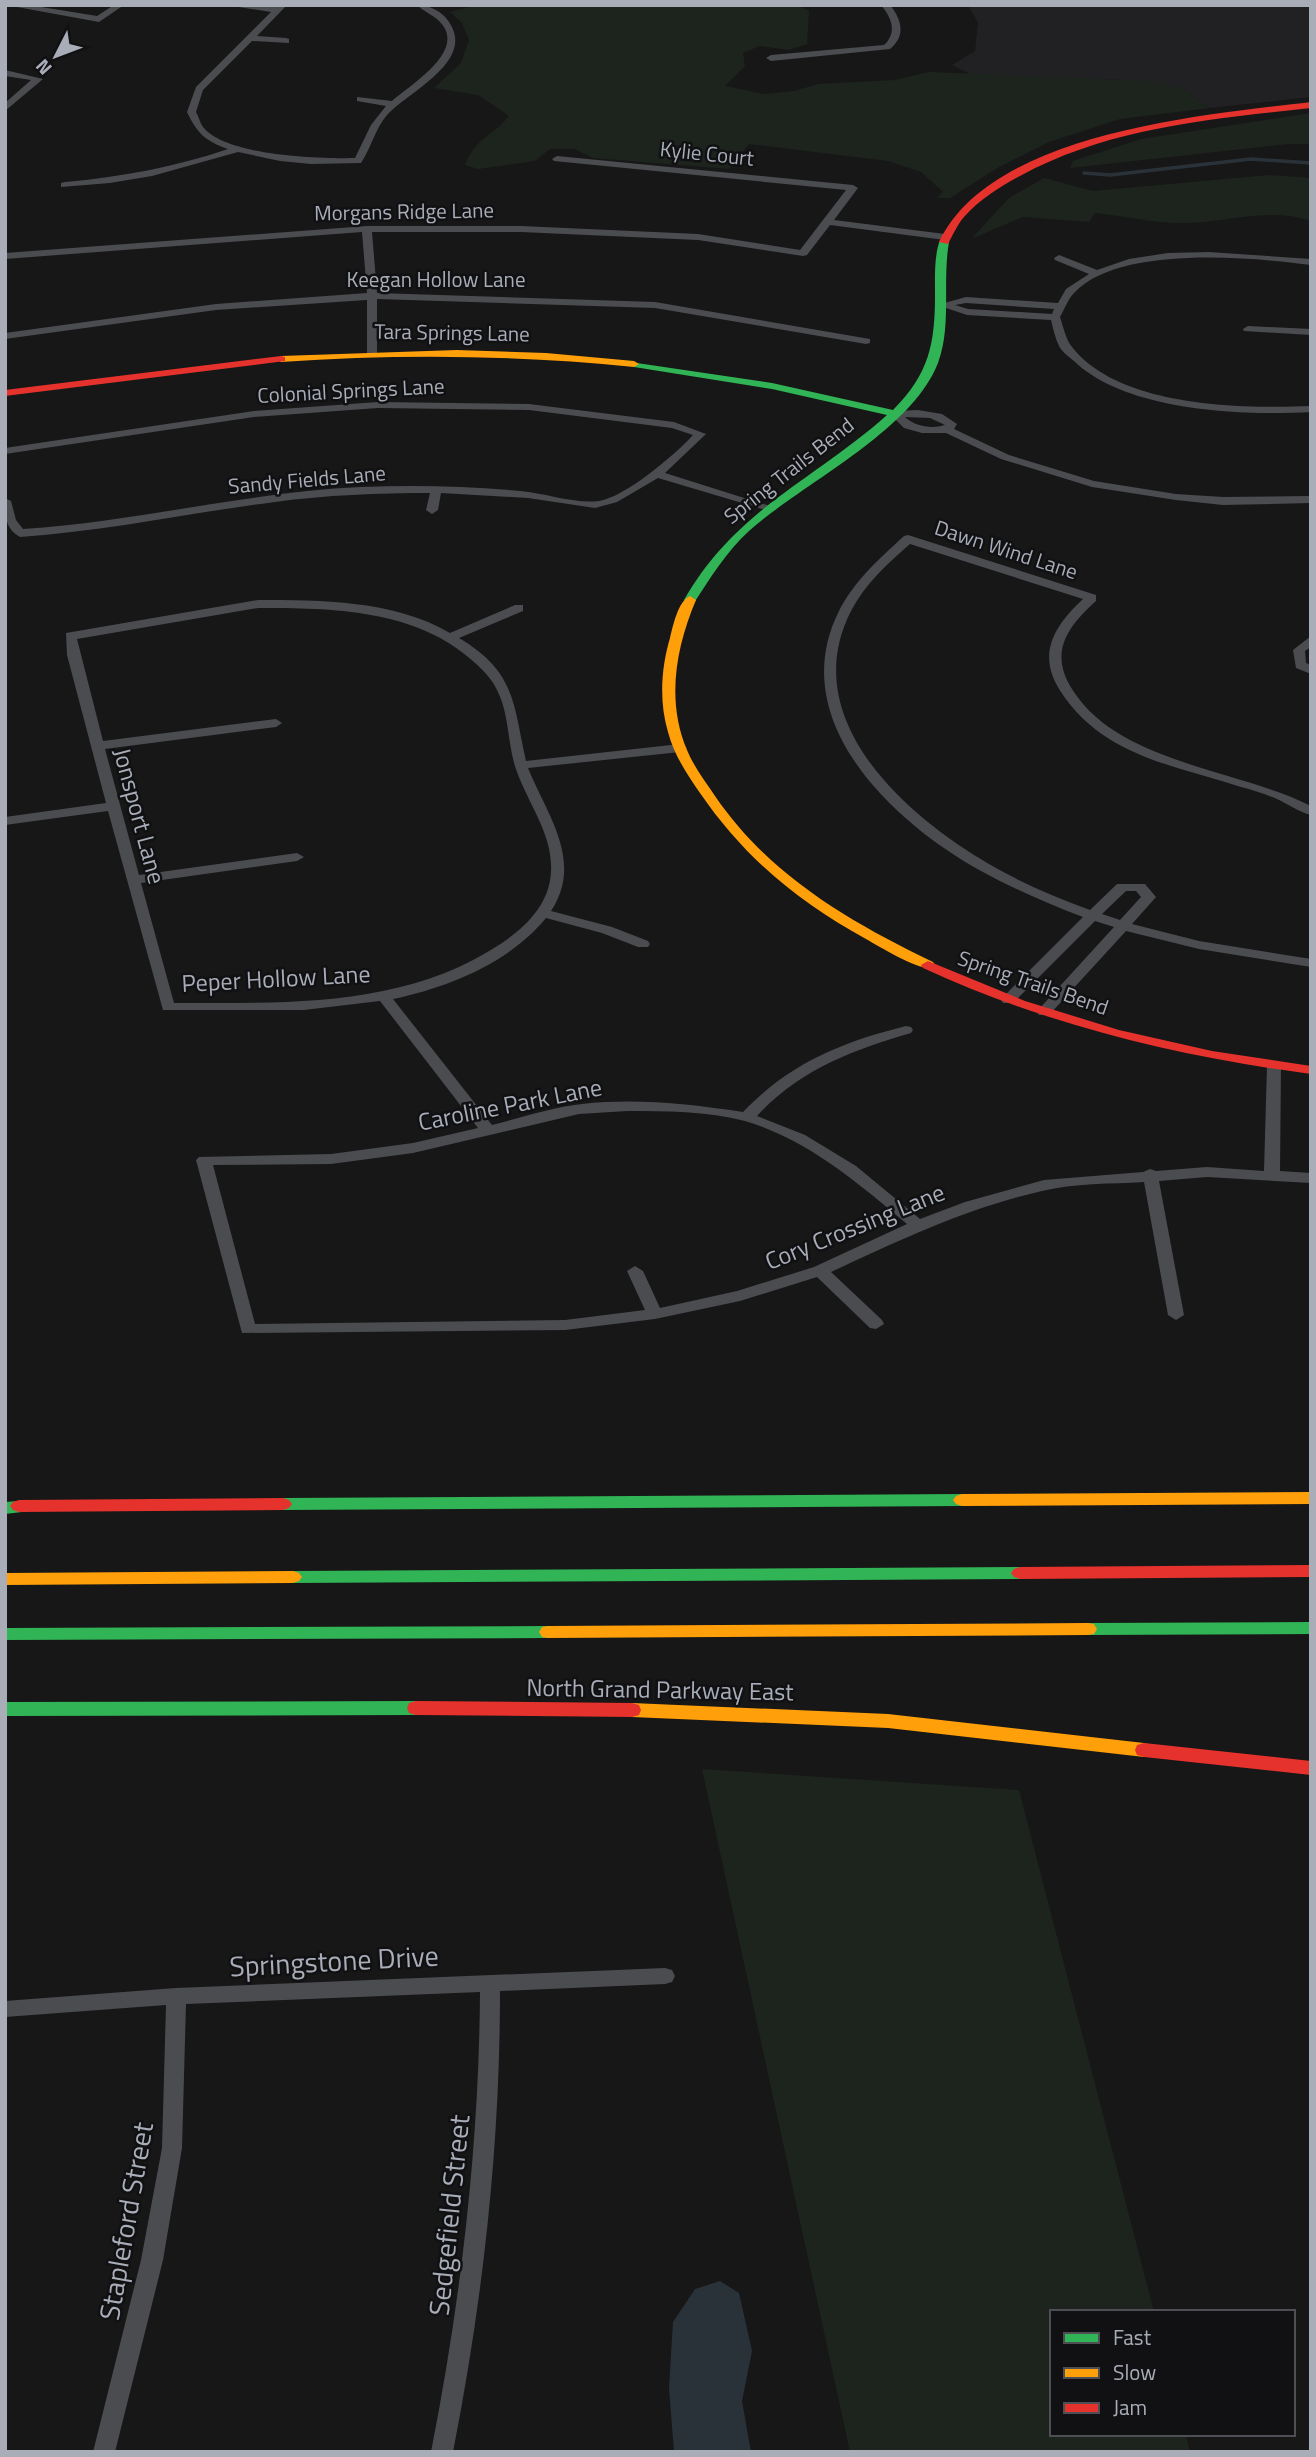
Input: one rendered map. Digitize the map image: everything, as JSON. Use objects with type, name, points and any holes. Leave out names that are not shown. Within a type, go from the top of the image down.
[{"type":"main road","name":"Spring Trails Bend","points":[[1311,105],[1191,119],[1092,140],[1013,173],[966,207],[945,237],[940,258],[942,304],[938,350],[928,374],[896,414],[770,508],[722,551],[694,589],[671,645],[670,705],[680,748],[717,809],[764,863],[838,919],[938,972],[1044,1013],[1187,1051],[1311,1070]]},
{"type":"main road","name":"Tara Springs Lane","points":[[5,393],[220,363],[372,353],[489,353],[637,363],[744,380],[896,414]]},
{"type":"main road","points":[[5,1507],[1311,1498]]},
{"type":"main road","points":[[5,1579],[1311,1571]]},
{"type":"main road","points":[[5,1634],[1311,1628]]},
{"type":"main road","name":"North Grand Parkway East","points":[[5,1709],[610,1709],[830,1717],[1037,1736],[1311,1768]]},
{"type":"street","points":[[10,5],[99,19],[120,5]]},
{"type":"street","points":[[230,5],[281,8]]},
{"type":"street","points":[[281,8],[199,89],[191,102],[190,111],[198,127],[236,149],[286,160],[332,163],[358,161],[374,127],[395,103],[443,65],[453,43],[452,32],[446,22],[421,5]]},
{"type":"street","points":[[771,58],[887,47],[894,41],[897,31],[896,21],[885,5]]},
{"type":"street","points":[[251,38],[286,41]]},
{"type":"street","points":[[5,73],[38,79],[5,108]]},
{"type":"street","points":[[360,99],[395,103]]},
{"type":"street","points":[[65,185],[161,174],[236,149]]},
{"type":"street","name":"Kylie Court","points":[[557,159],[853,188],[829,222]]},
{"type":"street","points":[[829,222],[945,237]]},
{"type":"street","name":"Morgans Ridge Lane","points":[[5,256],[367,229],[521,229],[698,237],[803,253],[829,222]]},
{"type":"street","points":[[367,229],[372,296],[372,353]]},
{"type":"street","points":[[1311,262],[1247,254],[1197,254],[1135,262],[1099,274],[1071,291],[1057,311],[1056,328],[1062,343],[1074,357],[1093,371],[1121,386],[1152,397],[1229,411],[1311,410]]},
{"type":"street","points":[[1059,258],[1099,274]]},
{"type":"street","name":"Keegan Hollow Lane","points":[[5,336],[216,307],[372,296],[655,305],[866,341]]},
{"type":"street","points":[[942,304],[967,312],[1012,309],[1057,311]]},
{"type":"street","points":[[1248,329],[1311,332]]},
{"type":"street","name":"Colonial Springs Lane","points":[[5,451],[254,414],[378,405],[529,407],[674,425],[700,434],[688,449],[653,473]]},
{"type":"street","points":[[896,414],[924,413],[941,417],[951,424],[948,430]]},
{"type":"street","points":[[896,414],[908,426],[922,430],[948,430],[1005,457],[1092,484],[1176,498],[1223,501],[1311,499]]},
{"type":"street","points":[[653,473],[770,508]]},
{"type":"street","name":"Sandy Fields Lane","points":[[5,501],[10,520],[20,533],[50,532],[310,494],[436,490],[531,495],[598,505],[624,496],[653,473]]},
{"type":"street","points":[[432,510],[436,490]]},
{"type":"street","points":[[1223,501],[1225,518]]},
{"type":"street","name":"Dawn Wind Lane","points":[[1092,915],[1005,877],[953,849],[911,816],[877,783],[852,750],[837,718],[829,683],[830,650],[840,617],[859,586],[885,558],[908,539],[1092,598],[1071,616],[1055,648],[1055,670],[1065,691],[1081,712],[1105,731],[1139,750],[1176,765],[1252,785],[1311,811]]},
{"type":"street","name":"Peper Hollow Lane","points":[[70,636],[207,611],[258,604],[301,604],[356,608],[404,619],[450,637],[479,658],[497,679],[507,697],[521,765],[555,843],[559,863],[555,888],[544,913],[501,952],[471,969],[437,983],[347,1002],[168,1007]]},
{"type":"street","points":[[450,637],[519,607]]},
{"type":"street","name":"Jonsport Lane","points":[[70,636],[168,1007]]},
{"type":"street","points":[[1305,668],[1298,650],[1311,640]]},
{"type":"street","points":[[97,746],[276,723]]},
{"type":"street","points":[[521,765],[680,748]]},
{"type":"street","points":[[5,821],[113,806]]},
{"type":"street","points":[[133,880],[297,857]]},
{"type":"street","points":[[1008,1000],[1122,887],[1140,887],[1149,897],[1044,1013]]},
{"type":"street","points":[[544,913],[607,930],[643,944]]},
{"type":"street","points":[[1092,915],[1185,943],[1254,957],[1311,963]]},
{"type":"street","points":[[384,996],[487,1129]]},
{"type":"street","points":[[747,1117],[777,1087],[815,1063],[853,1045],[906,1030]]},
{"type":"street","points":[[1272,1175],[1274,1066]]},
{"type":"street","name":"Caroline Park Lane","points":[[248,1329],[204,1160],[331,1159],[413,1148],[579,1109],[679,1107],[747,1117],[800,1138],[851,1169],[918,1225]]},
{"type":"street","name":"Cory Crossing Lane","points":[[248,1329],[565,1325],[655,1314],[740,1296],[820,1271],[918,1225],[971,1205],[1044,1185],[1150,1174],[1207,1172],[1311,1178]]},
{"type":"street","points":[[1150,1174],[1176,1315]]},
{"type":"street","points":[[635,1271],[655,1314]]},
{"type":"street","points":[[820,1271],[876,1324]]},
{"type":"street","name":"Springstone Drive","points":[[5,2009],[176,1996],[665,1976]]},
{"type":"street","name":"Sedgefield Street","points":[[442,2452],[480,2223],[489,2110],[490,1983]]},
{"type":"street","name":"Stapleford Street","points":[[104,2452],[152,2260],[172,2148],[176,1996]]},
{"type":"shaded area","points":[[477,5],[797,5],[809,11],[807,44],[789,50],[760,46],[743,53],[745,66],[725,86],[764,94],[794,91],[818,84],[895,80],[929,72],[1150,81],[1181,88],[1210,108],[1120,119],[1049,142],[999,167],[950,198],[937,198],[943,192],[921,172],[888,161],[749,144],[729,169],[593,158],[575,149],[550,149],[535,161],[478,169],[465,165],[469,156],[479,143],[509,116],[478,95],[434,88],[461,63],[469,40],[462,23],[450,12]]},
{"type":"shaded area","points":[[968,5],[1311,5],[1311,97],[1210,108],[1181,88],[1126,80],[972,75],[952,65],[975,51],[978,23]]},
{"type":"shaded area","points":[[1311,113],[1311,144],[1289,144],[1070,168],[1073,161],[1141,139]]},
{"type":"shaded area","points":[[1269,175],[1311,178],[1311,221],[1265,215],[1176,223],[1095,213],[1089,222],[1023,217],[971,239],[1009,198],[1044,178],[1093,191]]},
{"type":"shaded area","points":[[702,1769],[1019,1790],[1153,2310],[1050,2310],[1050,2436],[1186,2436],[1190,2452],[850,2452]]},
{"type":"shaded area","points":[[720,2281],[739,2293],[752,2351],[742,2401],[751,2452],[674,2452],[669,2388],[673,2322],[695,2289]]},
{"type":"waterway","points":[[1084,173],[1110,175],[1251,159],[1311,163]]},
{"type":"traffic: fast","points":[[690,600],[705,574],[744,529],[875,431],[903,406],[919,386],[937,349],[944,242]]},
{"type":"traffic: fast","points":[[634,364],[772,386],[896,414]]},
{"type":"traffic: fast","points":[[283,1504],[962,1500]]},
{"type":"traffic: fast","points":[[5,1508],[33,1506]]},
{"type":"traffic: fast","points":[[293,1577],[1020,1573]]},
{"type":"traffic: fast","points":[[1088,1629],[1311,1628]]},
{"type":"traffic: fast","points":[[5,1634],[548,1632]]},
{"type":"traffic: fast","points":[[5,1709],[416,1708]]},
{"type":"traffic: slow","points":[[281,359],[457,353],[546,356],[634,364]]},
{"type":"traffic: slow","points":[[690,600],[676,636],[669,674],[669,693],[674,732],[692,771],[714,804],[751,850],[783,880],[843,920],[928,965]]},
{"type":"traffic: slow","points":[[962,1500],[1311,1498]]},
{"type":"traffic: slow","points":[[5,1579],[293,1577]]},
{"type":"traffic: slow","points":[[548,1632],[1088,1629]]},
{"type":"traffic: slow","points":[[632,1710],[888,1721],[1144,1750]]},
{"type":"traffic: jam","points":[[944,242],[954,223],[984,194],[1038,163],[1075,147],[1191,120],[1311,105]]},
{"type":"traffic: jam","points":[[5,393],[281,359]]},
{"type":"traffic: jam","points":[[928,965],[1020,1004],[1115,1034],[1212,1055],[1311,1070]]},
{"type":"traffic: jam","points":[[19,1506],[283,1504]]},
{"type":"traffic: jam","points":[[1020,1573],[1311,1571]]},
{"type":"traffic: jam","points":[[416,1708],[632,1710]]},
{"type":"traffic: jam","points":[[1144,1750],[1311,1768]]}]
